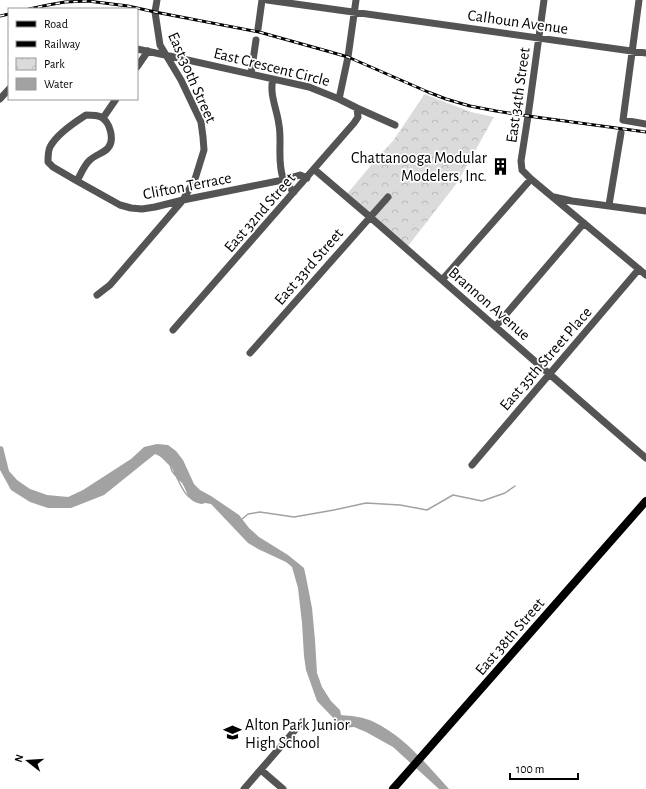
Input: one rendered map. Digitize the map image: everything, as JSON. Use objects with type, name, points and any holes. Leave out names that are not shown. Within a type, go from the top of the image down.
[{"type":"main road","name":"East 38th Street","points":[[393,789],[646,501]]},
{"type":"street","name":"East 30th Street","points":[[97,295],[110,285],[183,200],[195,179],[204,150],[201,122],[181,80],[160,45],[155,12],[157,0]]},
{"type":"street","points":[[258,29],[262,0]]},
{"type":"street","name":"Calhoun Avenue","points":[[267,0],[646,54]]},
{"type":"street","points":[[339,99],[348,58],[356,0]]},
{"type":"street","name":"East 34th Street","points":[[531,179],[522,170],[521,161],[544,0]]},
{"type":"street","points":[[639,0],[623,120],[646,124]]},
{"type":"street","points":[[251,74],[256,40]]},
{"type":"street","name":"East Crescent Circle","points":[[138,49],[309,87],[395,125]]},
{"type":"street","points":[[138,66],[148,51]]},
{"type":"street","points":[[273,79],[271,86],[279,126],[280,168],[284,180],[294,192]]},
{"type":"street","points":[[0,99],[8,90]]},
{"type":"street","points":[[77,181],[90,160],[108,148],[111,143],[112,137],[103,118],[115,100]]},
{"type":"street","name":"East 32nd Street","points":[[173,330],[315,170],[354,123],[358,117],[357,108]]},
{"type":"street","name":"Clifton Terrace","points":[[103,118],[86,115],[68,127],[50,147],[48,162],[53,167],[120,205],[131,208],[154,207],[284,180],[300,175],[308,178]]},
{"type":"street","points":[[609,206],[621,133]]},
{"type":"street","name":"Brannon Avenue","points":[[315,170],[646,458]]},
{"type":"street","points":[[442,280],[531,179],[646,275]]},
{"type":"street","points":[[552,196],[572,201],[646,211]]},
{"type":"street","name":"East 33rd Street","points":[[250,353],[388,197]]},
{"type":"street","points":[[496,326],[584,223]]},
{"type":"street","name":"East 35th Street Place","points":[[472,465],[639,269]]},
{"type":"street","points":[[244,789],[302,722]]},
{"type":"street","points":[[261,770],[283,789]]},
{"type":"green space","points":[[424,94],[471,112],[494,117],[457,183],[408,246],[347,194],[393,141]]},
{"type":"water","points":[[157,444],[168,445],[176,451],[183,460],[194,484],[200,490],[239,515],[249,528],[259,537],[288,555],[304,568],[312,608],[317,673],[322,687],[331,701],[340,710],[341,715],[366,719],[396,735],[424,761],[449,789],[439,789],[393,747],[354,727],[343,728],[317,701],[306,670],[298,588],[292,567],[286,562],[248,543],[211,504],[197,503],[190,499],[182,483],[175,476],[168,462],[163,458],[155,454],[104,495],[71,508],[48,508],[30,502],[11,490],[0,470],[0,446],[3,447],[9,471],[17,480],[30,489],[47,495],[68,497],[83,490],[131,459],[144,447]]},
{"type":"waterway","points":[[159,454],[170,465],[175,475]]},
{"type":"waterway","points":[[177,478],[189,497]]},
{"type":"waterway","points":[[241,520],[248,514],[260,512],[294,517],[366,503],[400,505],[427,510],[453,495],[482,501],[505,493],[515,486]]},
{"type":"railway","points":[[34,8],[65,2],[88,1],[137,8]]},
{"type":"railway","points":[[138,8],[259,32],[348,57],[428,92],[470,106],[528,116],[646,132]]},
{"type":"railway","points":[[0,16],[8,14]]},
{"type":"place","name":"Chattanooga Modular Modelers, Inc.","points":[[500,166]]},
{"type":"place","name":"Alton Park Junior High School","points":[[232,733]]}]
